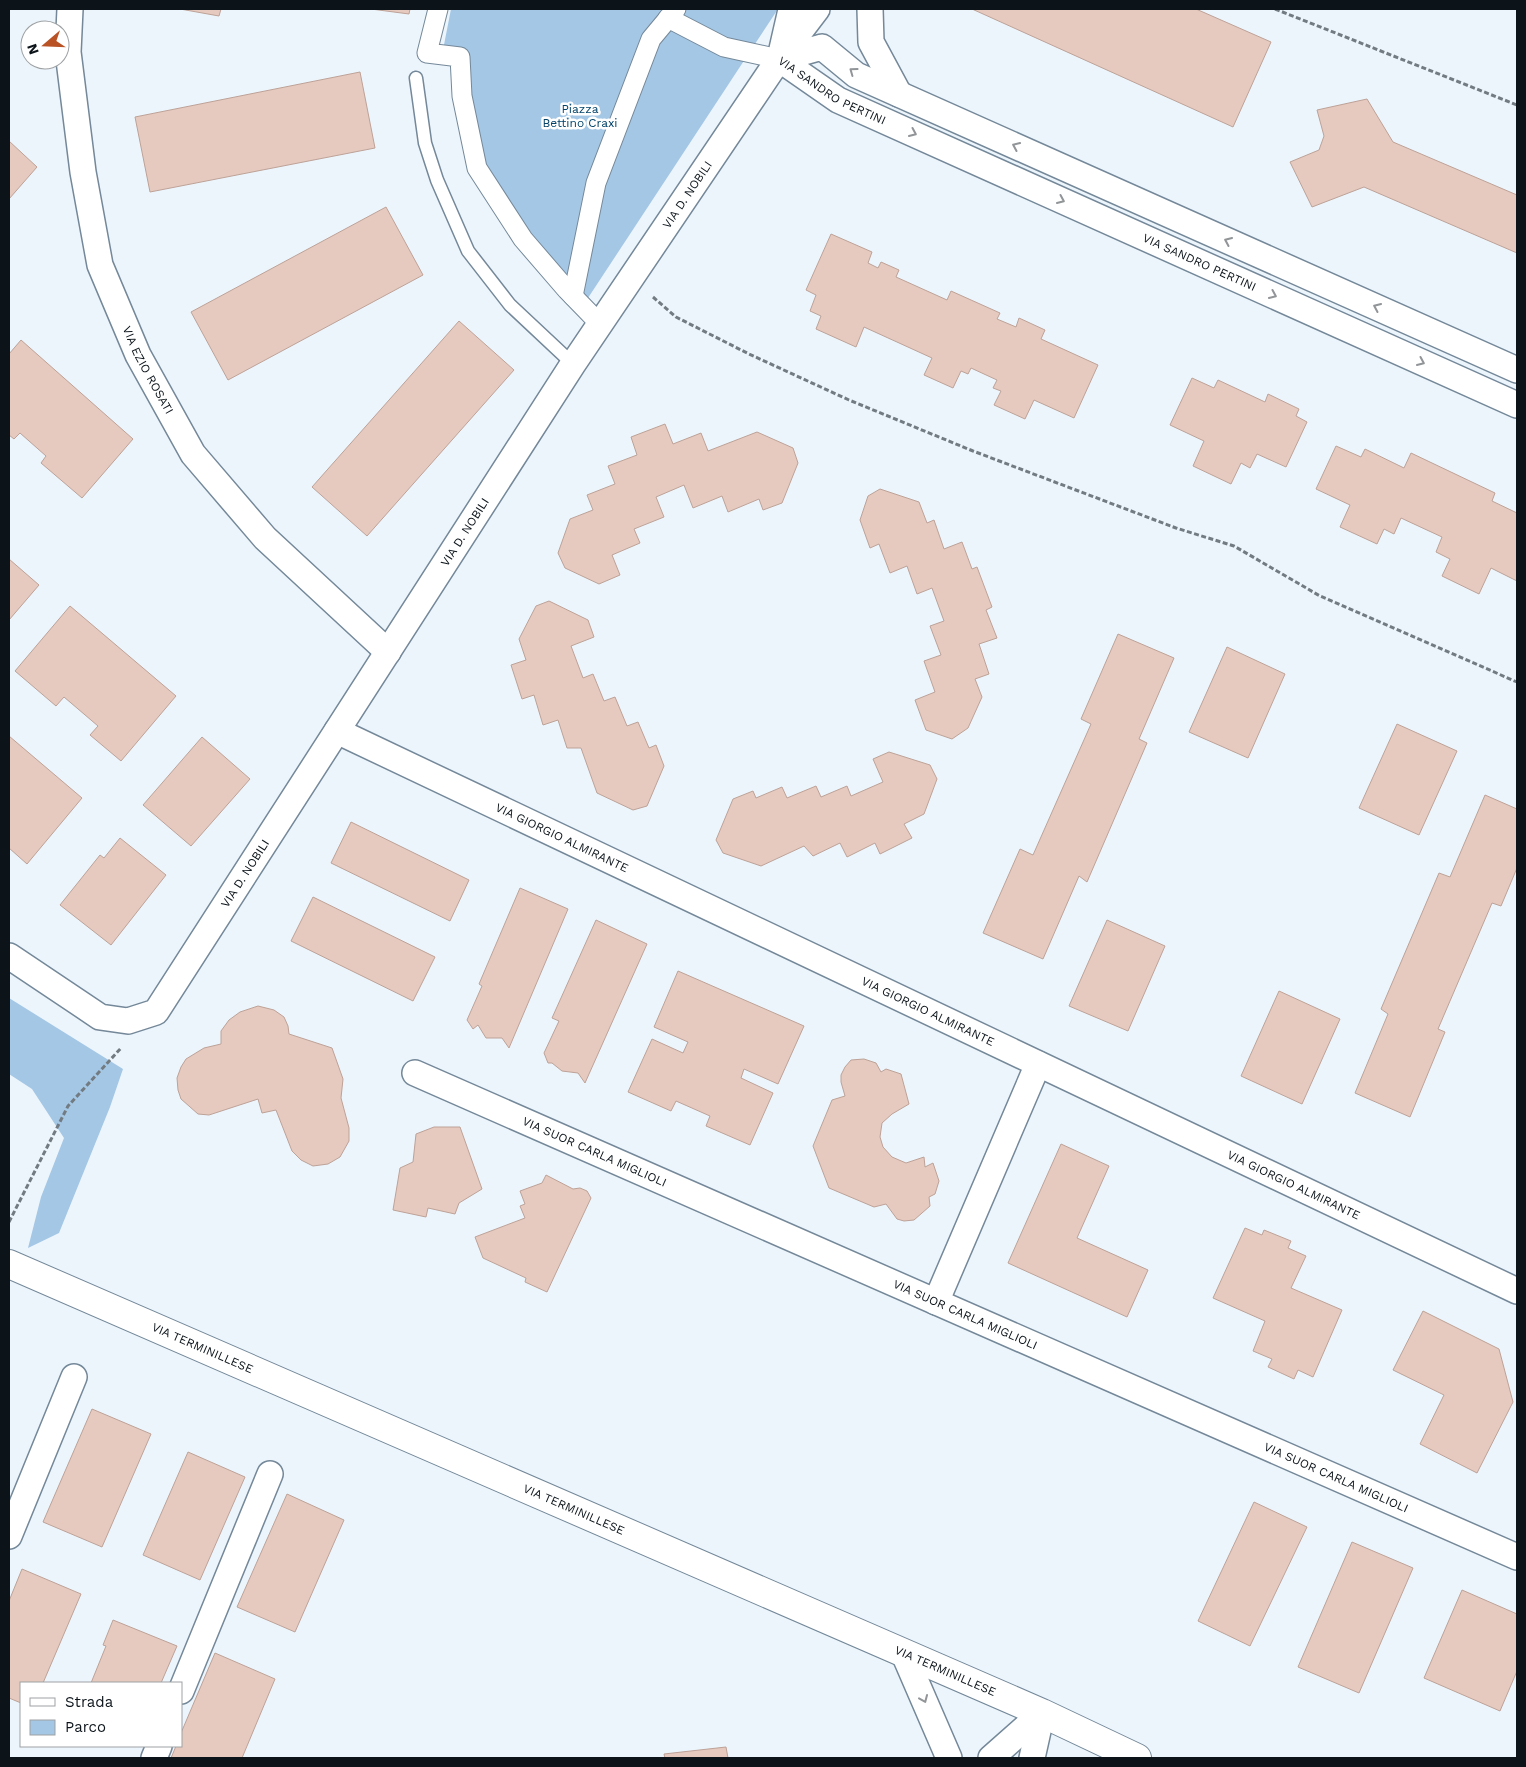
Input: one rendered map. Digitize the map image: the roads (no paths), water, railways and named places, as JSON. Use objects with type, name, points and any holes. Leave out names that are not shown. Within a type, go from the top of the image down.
[{"type":"main road","name":"VIA TERMINILLESE","points":[[9,1264],[1042,1713],[1137,1758]]},
{"type":"street","name":"VIA EZIO ROSATI","points":[[70,9],[68,52],[83,172],[100,266],[138,355],[193,454],[265,538],[388,652]]},
{"type":"street","points":[[438,9],[427,53],[460,57],[462,96],[477,168],[523,239],[600,324]]},
{"type":"street","points":[[573,296],[596,183],[651,39],[672,13],[724,46],[779,59],[790,14],[794,9]]},
{"type":"street","name":"VIA D. NOBILI","points":[[9,956],[100,1017],[128,1021],[156,1012],[573,364],[779,59],[817,9]]},
{"type":"street","points":[[870,9],[871,42],[899,94]]},
{"type":"street","name":"VIA SANDRO PERTINI","points":[[779,59],[822,47],[856,75],[1517,370]]},
{"type":"street","name":"VIA SANDRO PERTINI","points":[[779,59],[838,100],[1517,405]]},
{"type":"street","name":"VIA GIORGIO ALMIRANTE","points":[[337,731],[1517,1291]]},
{"type":"street","points":[[936,1302],[1038,1064]]},
{"type":"street","name":"VIA SUOR CARLA MIGLIOLI","points":[[415,1073],[1517,1556]]},
{"type":"street","points":[[9,1536],[74,1377]]},
{"type":"street","points":[[182,1689],[270,1474]]},
{"type":"street","points":[[904,1654],[949,1758]]},
{"type":"street","points":[[992,1758],[1042,1713]]},
{"type":"street","points":[[1032,1758],[1042,1713]]},
{"type":"lane","points":[[416,78],[428,152],[437,180],[468,251],[510,305],[573,364]]},
{"type":"park label","name":"Piazza Bettino Craxi","points":[[580,116]]}]
